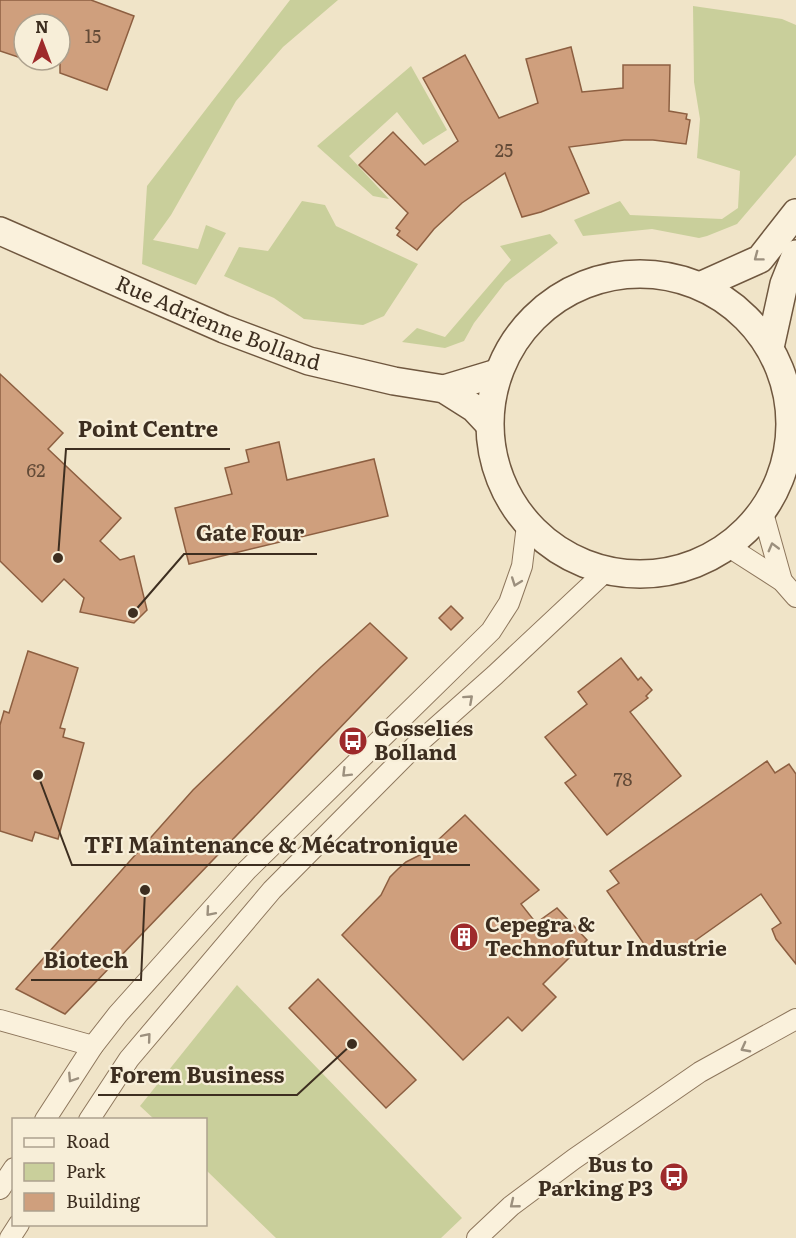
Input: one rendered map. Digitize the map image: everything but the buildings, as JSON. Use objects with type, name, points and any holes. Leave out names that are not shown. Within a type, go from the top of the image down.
[{"type":"street","points":[[702,285],[760,259],[796,213]]},
{"type":"street","name":"Rue Adrienne Bolland","points":[[0,231],[224,330],[309,361],[394,381],[444,389],[474,408],[489,424]]},
{"type":"street","points":[[771,343],[784,284],[796,254]]},
{"type":"street","points":[[642,272],[702,285],[771,343],[778,358],[793,423],[788,461],[764,513],[729,547],[679,570],[606,571],[562,554],[527,525],[514,508],[497,473],[489,424],[497,373],[513,342],[543,308],[585,283],[642,272]]},
{"type":"street","name":"Rue Adrienne Bolland","points":[[444,389],[497,373]]},
{"type":"street","points":[[764,513],[782,581]]},
{"type":"street","points":[[46,1118],[93,1046],[118,1014],[247,870],[491,630],[509,603],[522,566],[527,525]]},
{"type":"street","points":[[729,547],[782,581],[796,597]]},
{"type":"street","points":[[90,1118],[129,1059],[272,890],[415,746],[606,571]]},
{"type":"street","points":[[477,1238],[511,1206],[690,1078],[796,1019]]},
{"type":"street","points":[[0,1020],[93,1046]]},
{"type":"street","points":[[0,1188],[12,1171]]},
{"type":"green space","points":[[290,0],[338,0],[283,47],[236,101],[171,215],[153,240],[198,249],[206,225],[226,233],[196,285],[142,264],[147,186]]},
{"type":"green space","points":[[693,6],[782,19],[796,25],[796,155],[737,224],[707,236],[699,238],[652,229],[583,236],[574,220],[620,201],[630,215],[722,219],[738,208],[740,171],[697,158],[700,119],[694,82]]},
{"type":"green space","points":[[411,66],[447,130],[423,145],[397,112],[349,156],[389,199],[373,196],[317,146]]},
{"type":"green space","points":[[302,201],[325,205],[336,226],[418,264],[384,316],[363,325],[304,319],[274,298],[224,276],[239,247],[268,251]]},
{"type":"green space","points":[[550,234],[558,243],[505,283],[474,323],[464,341],[445,348],[402,342],[417,328],[445,337],[511,260],[500,246]]},
{"type":"green space","points":[[237,985],[462,1218],[441,1238],[276,1238],[207,1171],[207,1118],[153,1118],[140,1106]]},
{"type":"place","name":"Point Centre","points":[[58,558]]},
{"type":"place","name":"Gate Four","points":[[133,613]]},
{"type":"place","name":"Gosselies Bolland","points":[[353,741]]},
{"type":"place","name":"TFI Maintenance & Mécatronique","points":[[38,775]]},
{"type":"place","name":"Biotech","points":[[145,890]]},
{"type":"place","name":"Cepegra & Technofutur Industrie","points":[[464,937]]},
{"type":"place","name":"Forem Business","points":[[352,1044]]},
{"type":"place","name":"Bus to Parking P3","points":[[674,1177]]}]
